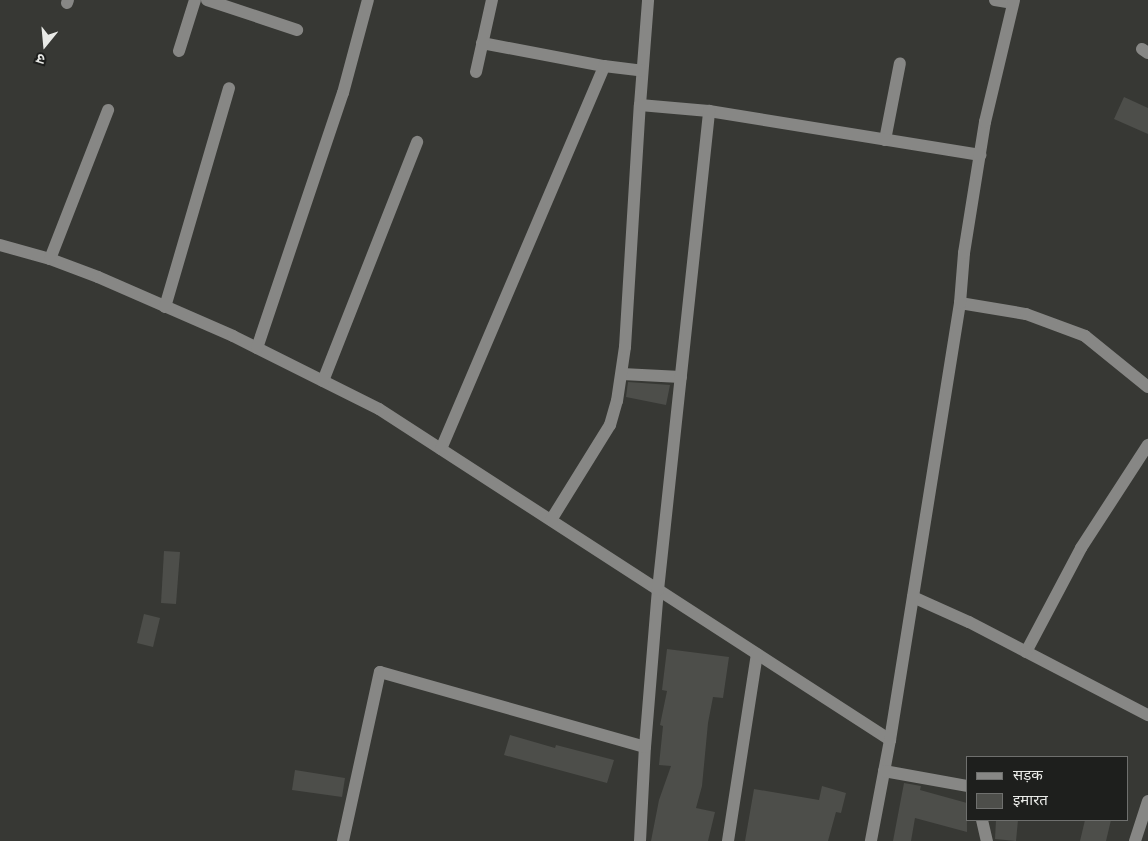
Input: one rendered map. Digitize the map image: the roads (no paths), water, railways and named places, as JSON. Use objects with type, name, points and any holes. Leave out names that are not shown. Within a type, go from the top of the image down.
[{"type":"street","points":[[179,51],[195,0]]},
{"type":"street","points":[[207,0],[297,30]]},
{"type":"street","points":[[257,348],[343,93],[368,0]]},
{"type":"street","points":[[476,72],[492,0]]},
{"type":"street","points":[[551,520],[610,425],[622,374],[648,0]]},
{"type":"street","points":[[871,841],[890,740],[960,303],[964,253],[980,155],[1013,2],[996,0]]},
{"type":"street","points":[[482,43],[604,66],[642,71]]},
{"type":"street","points":[[885,140],[900,63]]},
{"type":"street","points":[[441,449],[604,66]]},
{"type":"street","points":[[165,307],[230,88]]},
{"type":"street","points":[[640,105],[709,111],[980,155]]},
{"type":"street","points":[[50,259],[108,110]]},
{"type":"street","points":[[640,841],[645,747],[658,590],[709,111]]},
{"type":"street","points":[[323,381],[417,142]]},
{"type":"street","points":[[0,245],[50,259],[165,307],[257,348],[379,409],[890,740]]},
{"type":"street","points":[[960,303],[1026,314],[1086,336],[1148,387]]},
{"type":"street","points":[[622,374],[681,377]]},
{"type":"street","points":[[1026,652],[1081,548],[1148,445]]},
{"type":"street","points":[[913,597],[969,622],[1148,715]]},
{"type":"street","points":[[728,841],[757,654]]},
{"type":"street","points":[[343,841],[380,672],[645,747]]},
{"type":"street","points":[[884,771],[966,786]]},
{"type":"street","points":[[1135,841],[1148,801]]},
{"type":"street","points":[[982,821],[987,841]]}]
